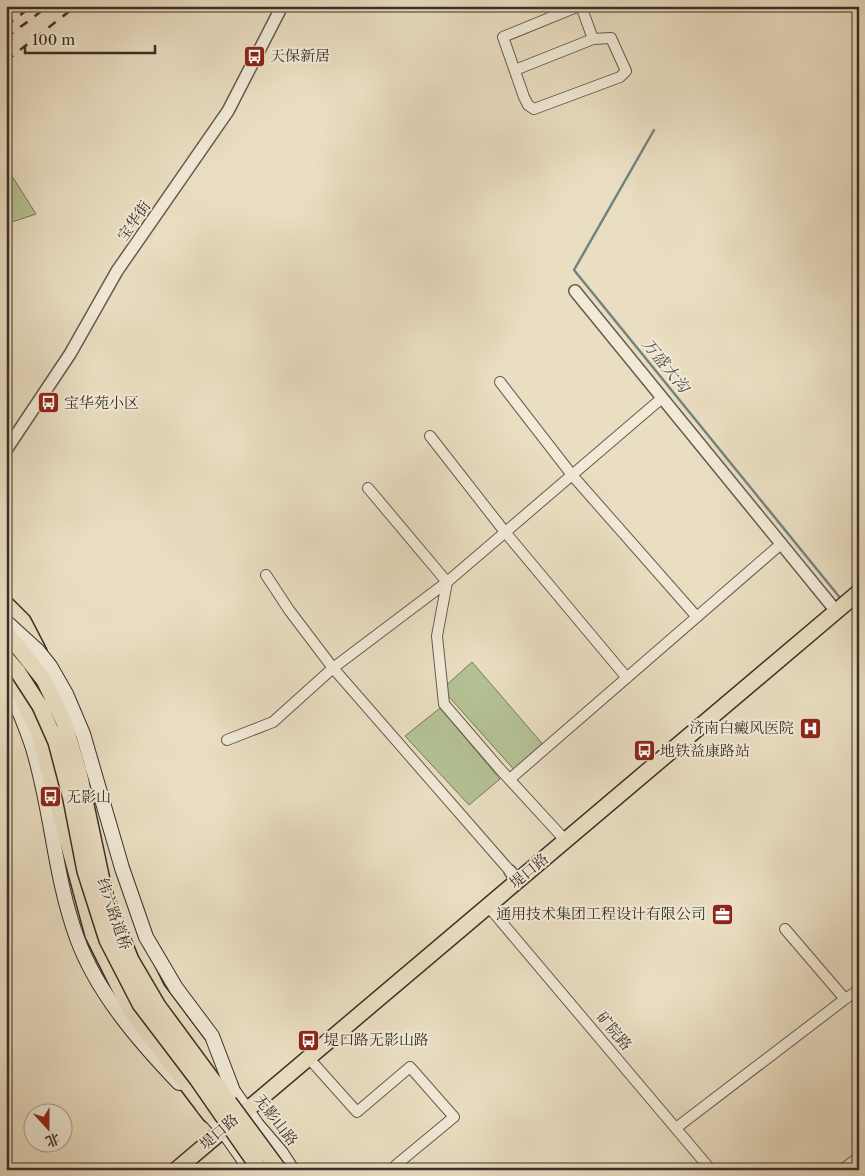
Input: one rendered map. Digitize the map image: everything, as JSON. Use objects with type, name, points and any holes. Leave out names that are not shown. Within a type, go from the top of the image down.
[{"type":"main road","name":"堤口路","points":[[190,1170],[249,1113],[514,876],[565,840],[859,592]]},
{"type":"main road","points":[[6,604],[23,621],[73,720],[123,904],[141,956],[157,989],[233,1091]]},
{"type":"main road","name":"堤口路","points":[[249,1113],[314,1064],[859,605]]},
{"type":"main road","name":"无影山路","points":[[6,622],[38,651],[50,666],[66,694],[83,734],[122,868],[146,936],[176,988],[212,1036],[233,1091],[281,1152],[292,1170]]},
{"type":"main road","name":"纬六路道桥","points":[[6,632],[44,680],[64,722],[79,772],[106,899],[131,960],[158,1006],[279,1170]]},
{"type":"main road","name":"纬六路道桥","points":[[6,658],[18,672],[40,706],[56,742],[71,799],[85,871],[107,940],[140,1004],[197,1079],[260,1170]]},
{"type":"main road","points":[[6,671],[14,680],[38,735],[92,935],[131,1011],[226,1134],[251,1170]]},
{"type":"main road","points":[[6,682],[19,710],[32,746],[63,890],[77,938],[94,976],[125,1021],[163,1067],[210,1115]]},
{"type":"main road","name":"堤口路","points":[[176,1170],[226,1134]]},
{"type":"street","name":"宝华街","points":[[6,450],[70,354],[117,271],[228,111],[282,6]]},
{"type":"street","points":[[515,70],[593,39],[611,38],[626,71],[620,77],[534,109],[524,97],[503,37],[580,6],[593,39]]},
{"type":"street","points":[[575,291],[836,611]]},
{"type":"street","points":[[500,382],[572,475],[697,617]]},
{"type":"street","points":[[227,740],[272,722],[333,668],[446,582],[662,398]]},
{"type":"street","points":[[430,436],[506,532],[627,678]]},
{"type":"street","points":[[368,488],[446,582],[437,636],[444,704],[565,840]]},
{"type":"street","points":[[510,779],[781,544]]},
{"type":"street","points":[[266,575],[289,610],[333,668],[514,876]]},
{"type":"street","name":"矿院路","points":[[494,912],[711,1170]]},
{"type":"street","points":[[785,929],[845,999]]},
{"type":"street","points":[[676,1128],[859,990]]},
{"type":"street","points":[[314,1064],[357,1112],[410,1067],[454,1117],[396,1164],[400,1170]]},
{"type":"street","points":[[842,1170],[859,1157]]},
{"type":"green space","points":[[12,176],[36,214],[6,224],[6,177]]},
{"type":"green space","points":[[472,662],[546,748],[517,773],[442,689]]},
{"type":"green space","points":[[440,708],[500,779],[469,805],[405,736]]},
{"type":"waterway","name":"万盛大沟","points":[[654,130],[574,270],[841,599]]},
{"type":"railway","points":[[6,26],[32,6]]},
{"type":"railway","points":[[6,38],[48,6]]},
{"type":"railway","points":[[6,61],[76,6]]},
{"type":"place","name":"天保新居","points":[[254,56]]},
{"type":"place","name":"宝华苑小区","points":[[48,403]]},
{"type":"place","name":"济南白癜风医院","points":[[810,728]]},
{"type":"place","name":"地铁益康路站","points":[[644,751]]},
{"type":"place","name":"无影山","points":[[50,797]]},
{"type":"place","name":"通用技术集团工程设计有限公司","points":[[722,914]]},
{"type":"place","name":"堤口路无影山路","points":[[308,1040]]}]
